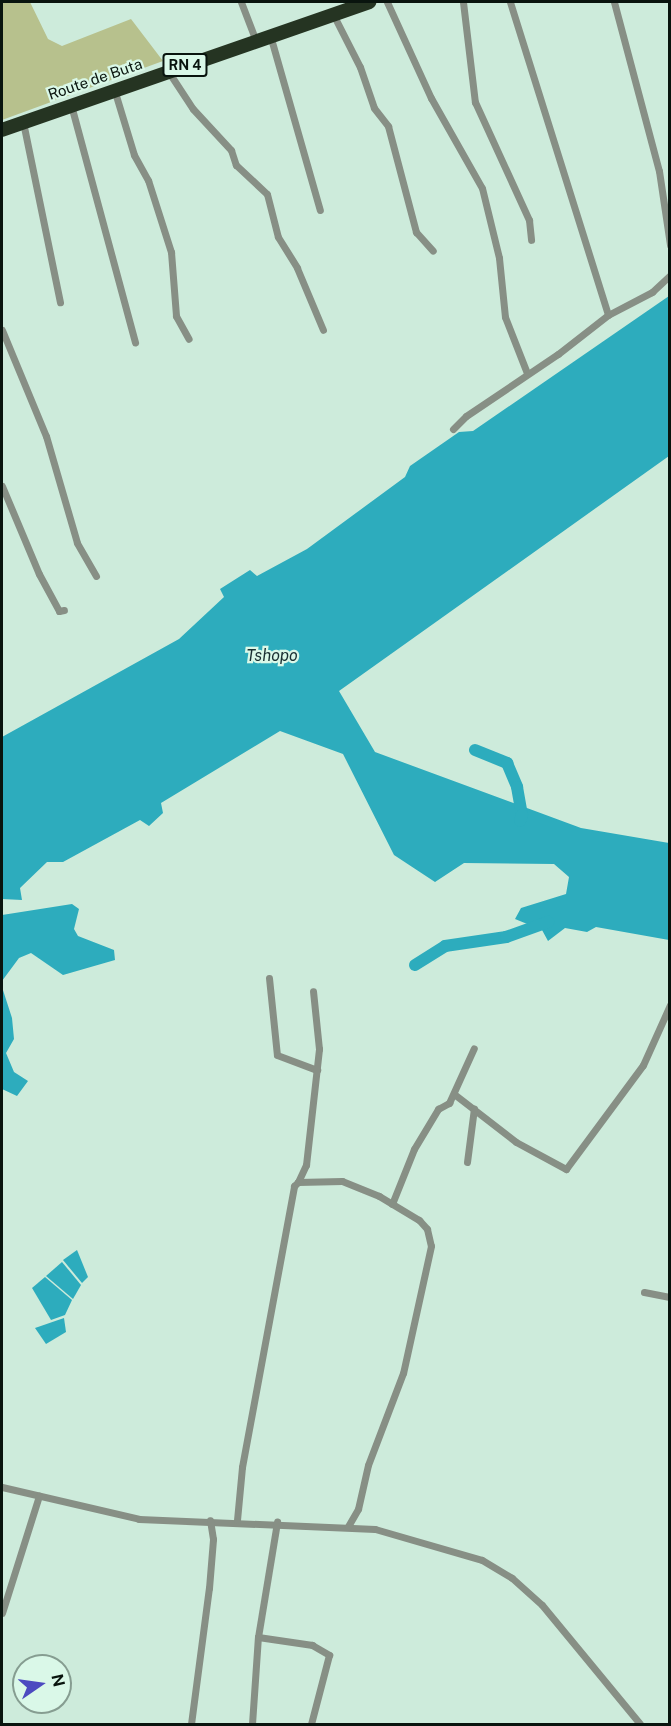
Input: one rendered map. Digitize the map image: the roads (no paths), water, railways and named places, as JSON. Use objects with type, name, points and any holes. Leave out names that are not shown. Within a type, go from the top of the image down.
[{"type":"highway","name":"Route de Buta","points":[[2,130],[255,38],[334,16],[369,2]]},
{"type":"street","points":[[241,2],[255,38]]},
{"type":"street","points":[[387,2],[430,98],[482,188],[499,258],[505,317],[527,373]]},
{"type":"street","points":[[464,2],[475,102],[529,220],[531,240]]},
{"type":"street","points":[[510,2],[608,315]]},
{"type":"street","points":[[614,2],[659,171],[669,245]]},
{"type":"street","points":[[334,16],[360,68],[374,108],[388,126],[416,232],[434,251]]},
{"type":"street","points":[[270,35],[320,210]]},
{"type":"street","points":[[168,71],[193,109],[231,150],[237,165],[267,195],[278,237],[297,267],[323,330]]},
{"type":"street","points":[[114,89],[134,155],[148,180],[171,252],[176,316],[189,339]]},
{"type":"street","points":[[71,105],[135,343]]},
{"type":"street","points":[[23,122],[60,302]]},
{"type":"street","points":[[453,429],[466,416],[608,315],[647,295],[669,275]]},
{"type":"street","points":[[2,330],[46,435],[78,543],[96,576]]},
{"type":"street","points":[[2,486],[39,574],[59,610],[64,610]]},
{"type":"street","points":[[269,978],[277,1055],[316,1070]]},
{"type":"street","points":[[237,1520],[242,1467],[294,1186],[306,1165],[319,1049],[313,991]]},
{"type":"street","points":[[454,1094],[516,1142],[566,1169],[643,1065],[669,1005]]},
{"type":"street","points":[[392,1204],[414,1149],[438,1109],[449,1103],[474,1048]]},
{"type":"street","points":[[467,1162],[473,1135],[474,1108]]},
{"type":"street","points":[[298,1182],[342,1181],[392,1204],[427,1229],[431,1246],[403,1373],[368,1465],[358,1509],[348,1526]]},
{"type":"street","points":[[644,1292],[669,1297]]},
{"type":"street","points":[[2,1487],[140,1519],[237,1520],[348,1526],[435,1544],[498,1568],[542,1605],[640,1725]]},
{"type":"street","points":[[2,1613],[39,1496]]},
{"type":"street","points":[[191,1725],[209,1588],[213,1539],[210,1520]]},
{"type":"street","points":[[252,1725],[258,1637],[277,1522]]},
{"type":"street","points":[[258,1637],[312,1645],[329,1656],[311,1725]]},
{"type":"water","name":"Tshopo","points":[[669,296],[669,456],[339,691],[375,752],[581,828],[669,843],[669,940],[596,927],[587,932],[565,928],[548,941],[542,930],[515,919],[521,908],[566,894],[569,877],[554,864],[464,863],[435,882],[394,855],[343,754],[280,731],[161,803],[163,813],[149,826],[140,820],[63,862],[47,862],[20,888],[22,900],[2,899],[2,737],[179,639],[224,597],[220,589],[250,570],[257,576],[307,549],[405,477],[410,466],[459,432],[473,431]]},
{"type":"water","points":[[72,904],[79,909],[74,929],[78,936],[114,950],[115,960],[63,975],[31,953],[19,958],[2,981],[2,915]]},
{"type":"water","points":[[2,987],[12,1018],[14,1039],[6,1053],[14,1072],[28,1081],[17,1096],[2,1089]]},
{"type":"water","points":[[77,1250],[88,1277],[82,1283],[63,1260]]},
{"type":"water","points":[[62,1262],[81,1285],[73,1299],[46,1276]]},
{"type":"water","points":[[45,1277],[72,1300],[65,1315],[51,1320],[32,1288]]},
{"type":"water","points":[[64,1318],[66,1332],[46,1344],[35,1328]]},
{"type":"waterway","points":[[475,750],[507,763],[517,787],[522,815],[520,821]]},
{"type":"waterway","points":[[415,965],[445,946],[506,937],[548,922]]}]
